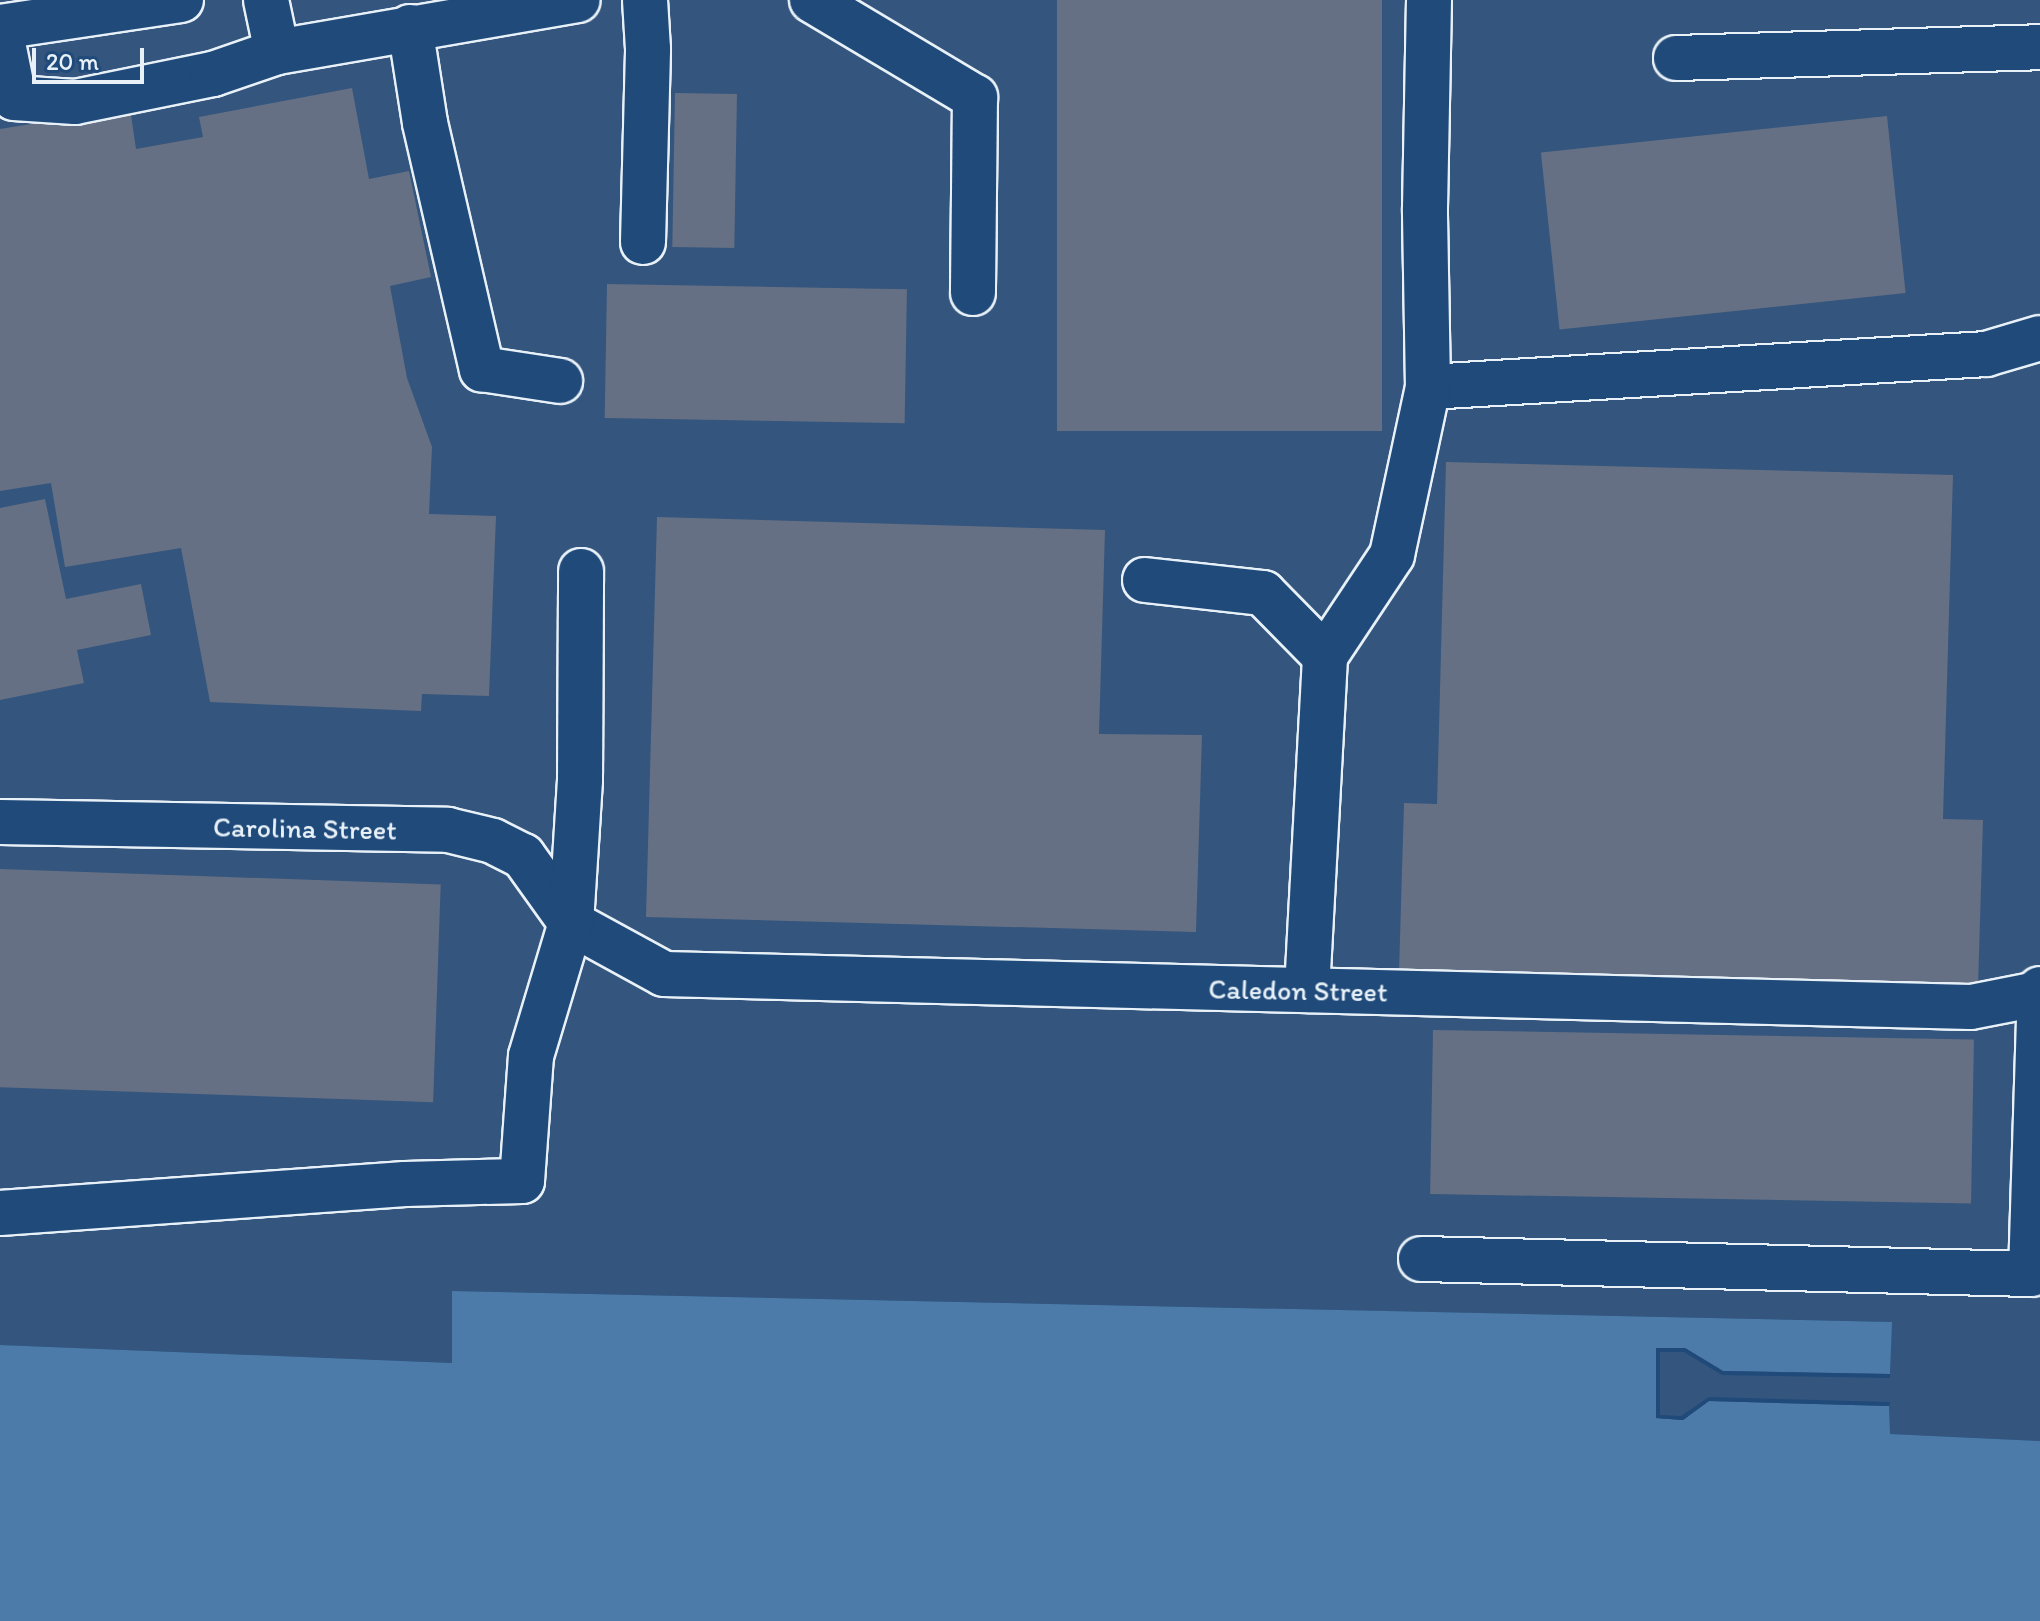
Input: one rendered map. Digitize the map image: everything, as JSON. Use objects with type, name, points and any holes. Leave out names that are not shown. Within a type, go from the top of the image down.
[{"type":"street","points":[[181,0],[0,28],[7,99],[75,102],[213,74],[277,52],[578,0]]},
{"type":"street","points":[[266,0],[277,52]]},
{"type":"street","points":[[643,242],[648,49],[645,0]]},
{"type":"street","points":[[812,0],[975,97],[973,293]]},
{"type":"street","points":[[1307,990],[1325,656],[1392,555],[1428,387],[1425,208],[1429,0]]},
{"type":"street","points":[[410,27],[425,123],[482,369],[560,381]]},
{"type":"street","points":[[1676,58],[2040,47]]},
{"type":"street","points":[[1428,387],[1986,354],[2040,338]]},
{"type":"street","points":[[0,1213],[405,1184],[522,1181],[531,1056],[571,923],[580,780],[581,571]]},
{"type":"street","points":[[1145,580],[1263,593],[1325,656]]},
{"type":"street","name":"Carolina Street","points":[[0,822],[448,830],[493,841],[523,856],[571,923]]},
{"type":"street","name":"Caledon Street","points":[[571,923],[664,974],[1971,1007],[2039,991]]},
{"type":"street","points":[[1421,1259],[2031,1274],[2039,991]]},
{"type":"shaded area","points":[[0,0],[2040,0],[2040,1441],[1889,1434],[1889,1406],[1656,1418],[1656,1348],[1890,1374],[1891,1322],[452,1291],[453,1363],[0,1345]]},
{"type":"shaded area","points":[[452,1291],[1892,1322],[1890,1374],[1723,1371],[1685,1348],[1657,1348],[1656,1418],[1683,1420],[1709,1401],[1889,1406],[1890,1434],[2040,1441],[2040,1621],[0,1621],[0,1345],[452,1363]]},
{"type":"pier","points":[[1656,1348],[1685,1348],[1723,1371],[1890,1374],[1890,1378],[1722,1375],[1684,1352],[1660,1352],[1660,1415],[1681,1416],[1709,1397],[1890,1402],[1889,1406],[1709,1401],[1683,1420],[1656,1418]]},
{"type":"building","points":[[1057,0],[1382,0],[1382,431],[1057,431]]},
{"type":"building","points":[[352,88],[369,179],[409,171],[431,277],[390,286],[407,378],[432,447],[429,514],[496,516],[489,696],[422,694],[421,711],[210,702],[181,548],[65,567],[51,483],[0,491],[0,129],[130,108],[136,149],[203,137],[199,117]]},
{"type":"building","points":[[675,93],[737,94],[734,248],[672,247]]},
{"type":"building","points":[[1887,116],[1906,293],[1560,329],[1541,152]]},
{"type":"building","points":[[607,284],[907,289],[905,423],[605,418]]},
{"type":"building","points":[[1446,462],[1953,475],[1943,819],[1983,820],[1978,988],[1399,972],[1404,803],[1437,804]]},
{"type":"building","points":[[45,499],[66,599],[141,584],[151,635],[77,650],[84,683],[0,700],[0,508]]},
{"type":"building","points":[[657,517],[1105,530],[1099,734],[1202,735],[1196,932],[646,917]]},
{"type":"building","points":[[0,869],[441,884],[433,1102],[0,1087]]},
{"type":"building","points":[[1433,1030],[1974,1039],[1971,1203],[1430,1194]]}]
